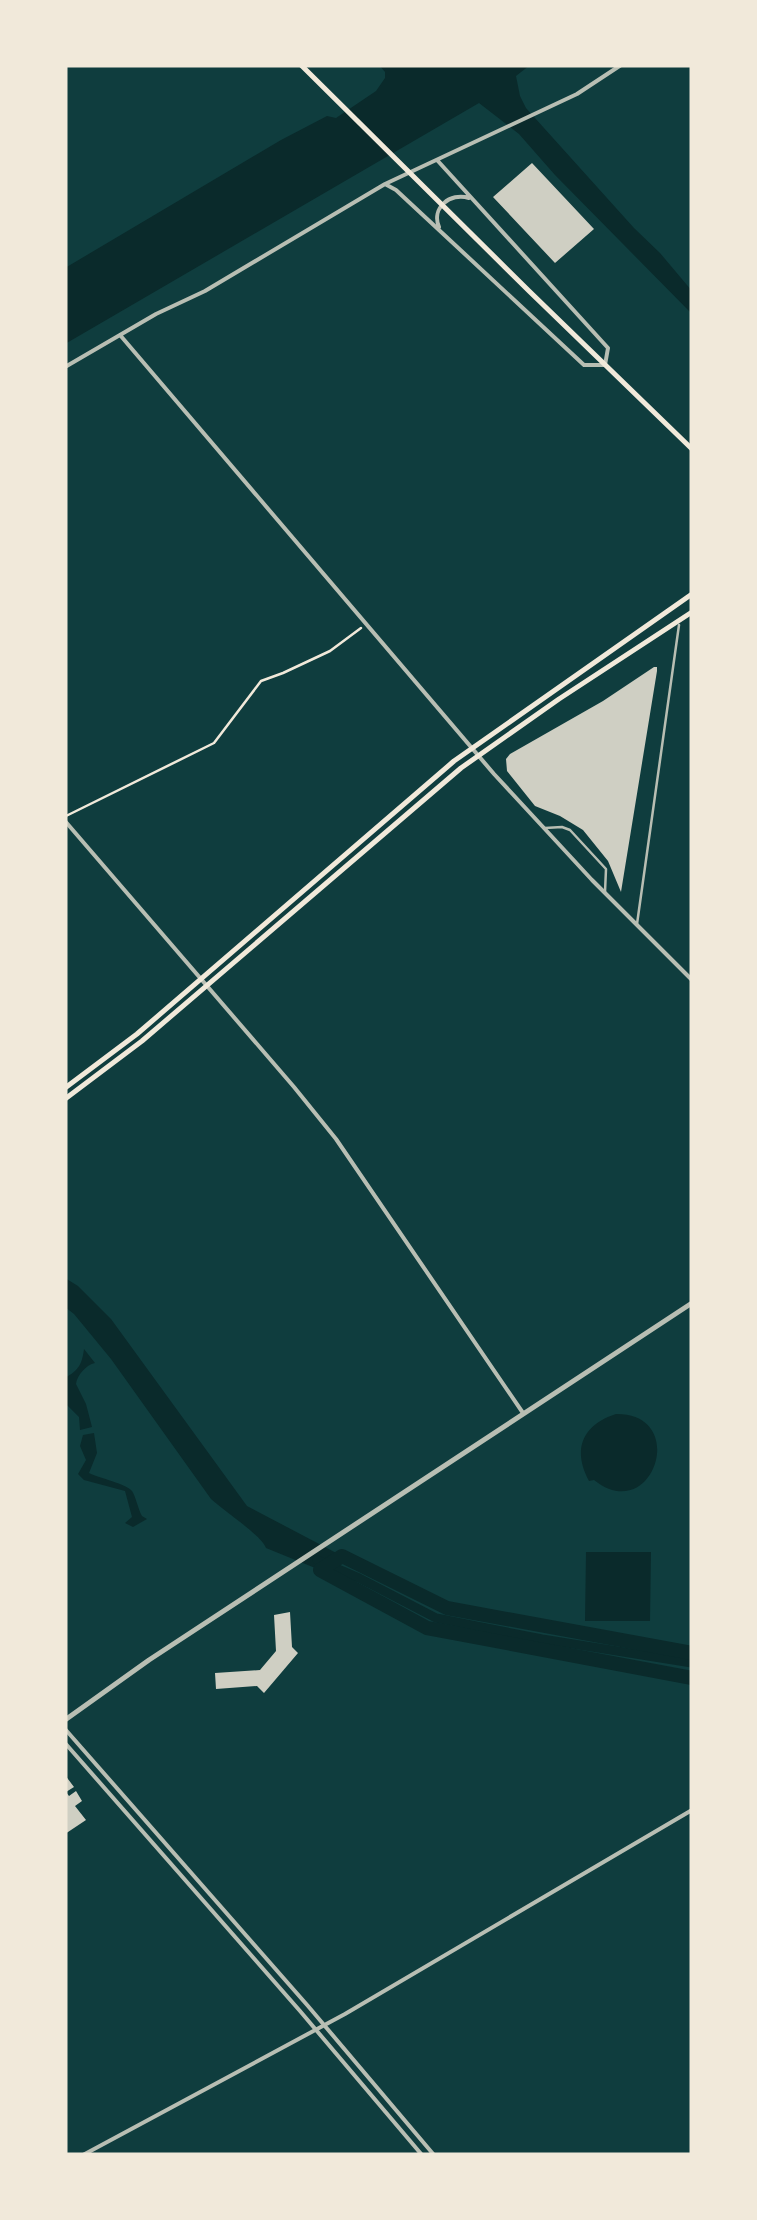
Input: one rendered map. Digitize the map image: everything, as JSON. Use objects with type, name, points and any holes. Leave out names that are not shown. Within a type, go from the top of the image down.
[{"type":"main road","points":[[302,65],[692,448]]},
{"type":"main road","points":[[65,1088],[201,980],[471,748],[692,594]]},
{"type":"main road","points":[[65,1099],[142,1041],[478,755],[692,612]]},
{"type":"street","points":[[65,367],[156,314],[205,291],[385,184],[577,94],[621,65]]},
{"type":"street","points":[[385,184],[584,364],[605,365],[608,348],[436,159]]},
{"type":"street","points":[[441,232],[435,218],[438,209],[451,197],[462,195],[473,200]]},
{"type":"street","points":[[120,335],[471,748],[542,828],[692,980]]},
{"type":"street","points":[[636,926],[679,621]]},
{"type":"street","points":[[65,819],[336,1139],[523,1412]]},
{"type":"street","points":[[542,828],[570,830],[606,870],[605,894]]},
{"type":"street","points":[[65,1720],[332,1538],[692,1302]]},
{"type":"street","points":[[65,1729],[434,2155]]},
{"type":"street","points":[[65,1743],[422,2155]]},
{"type":"street","points":[[84,2155],[316,2030],[692,1810]]},
{"type":"path","points":[[65,819],[214,743],[262,681],[330,652],[366,624]]},
{"type":"water","points":[[379,65],[530,65],[516,76],[526,108],[692,291],[692,314],[519,134],[479,103],[65,344],[65,268],[281,140],[327,116],[336,118],[376,91],[385,78]]},
{"type":"water","points":[[65,1278],[111,1319],[247,1506],[342,1556],[320,1570],[266,1548],[211,1499],[111,1359],[65,1307]]},
{"type":"water","points":[[84,1349],[95,1363],[82,1371],[76,1384],[92,1427],[80,1430],[79,1417],[65,1403],[65,1378],[79,1366]]},
{"type":"water","points":[[616,1414],[639,1418],[652,1430],[657,1447],[655,1464],[646,1480],[633,1489],[615,1491],[589,1481],[581,1449],[595,1425]]},
{"type":"water","points":[[94,1433],[97,1453],[89,1473],[132,1491],[147,1519],[133,1527],[125,1523],[132,1517],[125,1491],[84,1480],[78,1474],[86,1460],[80,1446],[83,1435]]},
{"type":"water","points":[[586,1552],[651,1552],[650,1621],[585,1621]]},
{"type":"building","points":[[532,163],[594,229],[555,263],[493,197]]},
{"type":"building","points":[[654,667],[657,671],[621,892],[608,861],[583,830],[535,806],[507,771],[506,759]]},
{"type":"building","points":[[290,1612],[292,1647],[298,1653],[264,1693],[257,1686],[216,1689],[215,1673],[260,1670],[276,1651],[274,1615]]},
{"type":"building","points":[[65,1775],[74,1787],[66,1792],[69,1796],[76,1791],[82,1801],[75,1806],[86,1820],[65,1834]]},
{"type":"waterway","points":[[692,1653],[447,1608],[342,1556],[320,1570],[427,1628],[692,1678]]},
{"type":"waterway","points":[[317,1560],[436,1618],[692,1663]]}]
